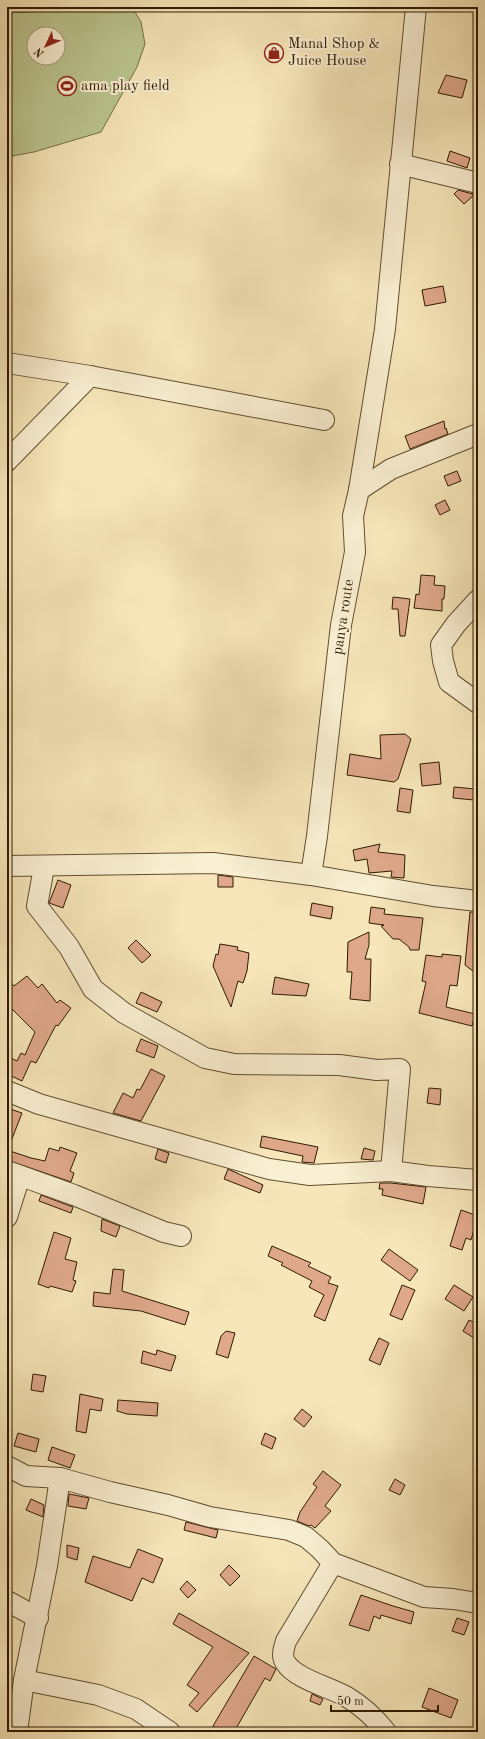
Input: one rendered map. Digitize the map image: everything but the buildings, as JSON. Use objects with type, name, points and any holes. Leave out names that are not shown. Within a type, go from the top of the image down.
[{"type":"street","name":"panya route","points":[[311,875],[317,836],[341,625],[355,552],[353,516],[359,490],[385,329],[416,7]]},
{"type":"street","points":[[400,164],[478,183]]},
{"type":"street","points":[[7,363],[90,376],[324,420]]},
{"type":"street","points":[[7,461],[90,376]]},
{"type":"street","points":[[359,490],[391,469],[478,434]]},
{"type":"street","points":[[478,600],[456,624],[441,645],[443,661],[449,682],[478,703]]},
{"type":"street","points":[[7,866],[44,867],[213,863],[311,875],[433,896],[478,901]]},
{"type":"street","points":[[44,867],[38,906],[69,947],[93,989],[124,1013],[163,1036],[205,1058],[234,1064],[339,1065],[377,1070],[400,1069],[391,1171]]},
{"type":"street","points":[[7,1091],[39,1104],[269,1169],[310,1175],[391,1171],[478,1180]]},
{"type":"street","points":[[7,1217],[14,1173],[74,1195],[164,1232],[181,1236]]},
{"type":"street","points":[[7,1466],[26,1476],[60,1478],[210,1517],[289,1530],[306,1537],[333,1563],[424,1597],[453,1599],[478,1603]]},
{"type":"street","points":[[18,1732],[24,1680],[38,1618],[60,1478]]},
{"type":"street","points":[[333,1563],[286,1641],[283,1656],[286,1663],[298,1673],[347,1697],[373,1716],[386,1732]]},
{"type":"street","points":[[7,1601],[38,1618]]},
{"type":"street","points":[[24,1680],[98,1695],[136,1710],[170,1732]]},
{"type":"green space","name":"ama play field","points":[[50,7],[132,7],[141,22],[145,44],[137,67],[101,132],[34,152],[7,157],[7,13],[33,12]]},
{"type":"place","name":"Manal Shop & Juice House","points":[[274,53]]},
{"type":"place","name":"ama play field","points":[[67,86]]}]
